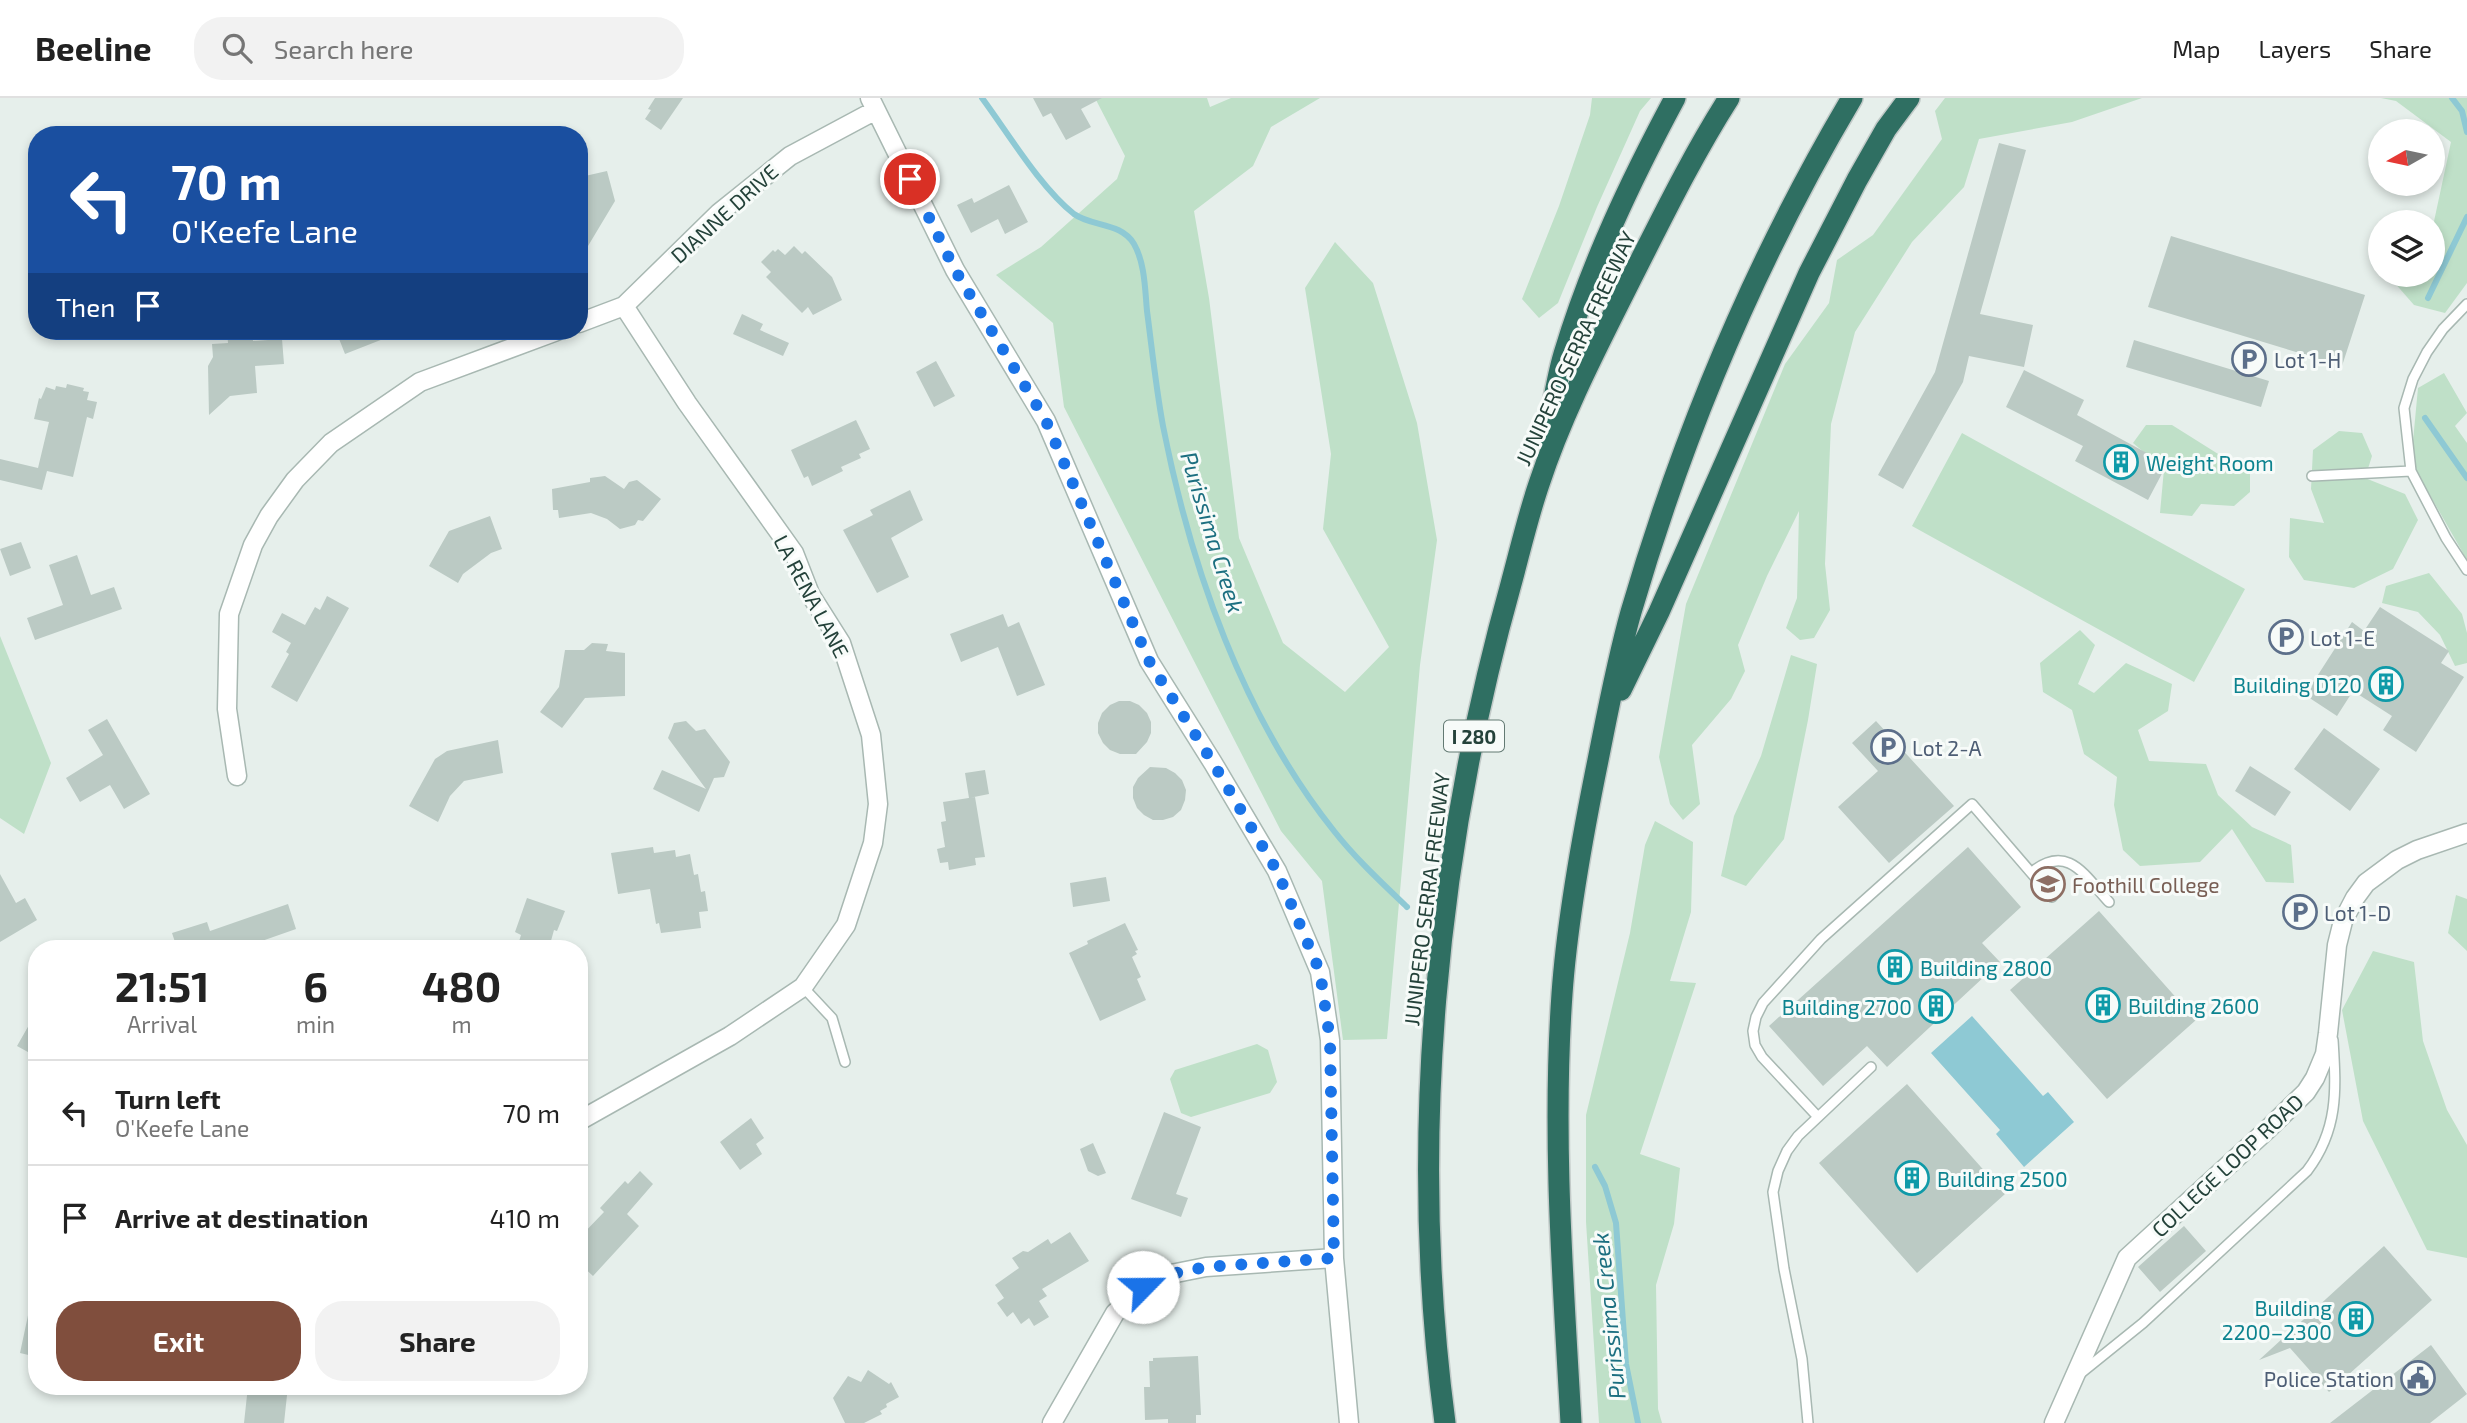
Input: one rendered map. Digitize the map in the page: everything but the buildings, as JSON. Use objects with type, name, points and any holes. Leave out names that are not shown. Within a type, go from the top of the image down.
[{"type":"highway","points":[[1538,485],[1564,356],[1590,278],[1617,213],[1675,98]]},
{"type":"highway","name":"JUNIPERO SERRA FREEWAY","points":[[1445,1423],[1432,1282],[1428,1160],[1433,1037],[1444,915],[1463,793],[1487,668],[1538,485],[1557,435],[1665,212],[1729,98]]},
{"type":"highway","points":[[1572,1423],[1561,1250],[1558,1124],[1562,992],[1582,841],[1607,717],[1630,614],[1671,490],[1717,370],[1801,187],[1852,98]]},
{"type":"highway","points":[[1607,717],[1659,612],[1809,273],[1886,129],[1909,98]]},
{"type":"street","name":"DIANNE DRIVE","points":[[588,320],[625,306],[719,213],[779,164],[873,104]]},
{"type":"street","points":[[873,104],[955,270],[1046,421],[1149,661],[1277,871],[1320,972],[1330,1040],[1334,1258],[1349,1423]]},
{"type":"street","name":"LA RENA LANE","points":[[588,1116],[730,1036],[803,987],[846,925],[873,843],[878,804],[871,735],[841,643],[810,594],[794,553],[687,403],[625,306]]},
{"type":"street","points":[[237,776],[227,709],[229,614],[253,545],[269,516],[295,480],[331,443],[420,382],[533,340]]},
{"type":"street","name":"COLLEGE LOOP ROAD","points":[[2054,1423],[2127,1258],[2306,1092],[2315,1078],[2325,1054],[2333,965],[2343,921],[2366,883],[2381,870],[2417,850],[2467,833]]},
{"type":"street","points":[[1052,1423],[1115,1312],[1143,1287],[1171,1274],[1206,1267],[1334,1258]]},
{"type":"lane","points":[[2467,304],[2443,329],[2427,352],[2413,379],[2404,408],[2411,471],[2446,538],[2467,569]]},
{"type":"lane","points":[[2312,476],[2411,471]]},
{"type":"lane","points":[[1818,1117],[1762,1057],[1755,1045],[1753,1031],[1763,1003],[1804,957],[1972,804],[2052,897]]},
{"type":"lane","points":[[2032,872],[2045,862],[2060,859],[2078,868],[2109,902]]},
{"type":"lane","points":[[803,987],[832,1017],[845,1062]]},
{"type":"lane","points":[[2071,1381],[2143,1323],[2315,1161],[2326,1140],[2336,1096],[2331,996]]},
{"type":"lane","points":[[1808,1423],[1802,1359],[1790,1303],[1773,1192],[1778,1171],[1787,1151],[1798,1136],[1871,1067]]},
{"type":"green space","points":[[1095,98],[1207,98],[1210,107],[1231,98],[1320,98],[1271,127],[1253,166],[1194,211],[1209,298],[1239,538],[1283,643],[1345,692],[1389,647],[1323,529],[1331,454],[1305,288],[1335,242],[1373,283],[1417,423],[1437,540],[1420,665],[1387,1039],[1343,1040],[1322,881],[1281,831],[1064,407],[1053,323],[996,275],[1041,247],[1117,179],[1125,156]]},
{"type":"green space","points":[[1592,98],[1651,98],[1640,111],[1558,303],[1539,318],[1522,299],[1559,206],[1590,115]]},
{"type":"green space","points":[[1945,98],[2142,98],[2072,122],[1979,139],[1964,187],[1912,242],[1855,332],[1831,424],[1825,564],[1830,610],[1814,638],[1800,640],[1786,628],[1797,598],[1799,511],[1767,576],[1738,645],[1745,671],[1731,699],[1692,745],[1700,804],[1683,820],[1670,804],[1659,757],[1686,604],[1785,364],[1829,303],[1837,260],[1873,235],[1942,139],[1935,111]]},
{"type":"green space","points":[[2381,98],[2467,98],[2467,283],[2445,313],[2414,305],[2398,287],[2445,287],[2445,210],[2436,210],[2439,196],[2445,196],[2445,170],[2451,142],[2445,138],[2445,119],[2420,119],[2396,101]]},
{"type":"green space","points":[[2444,373],[2467,413],[2455,426],[2467,443],[2467,560],[2411,462],[2418,388]]},
{"type":"green space","points":[[2146,425],[2172,425],[2250,474],[2250,492],[2234,506],[2201,504],[2192,516],[2160,513],[2164,469],[2133,443]]},
{"type":"green space","points":[[2339,431],[2362,433],[2372,456],[2365,478],[2405,494],[2418,520],[2393,569],[2354,588],[2304,580],[2289,557],[2290,518],[2324,523],[2311,489],[2313,450]]},
{"type":"green space","points":[[1962,433],[2245,589],[2194,682],[1912,526]]},
{"type":"green space","points":[[2429,573],[2462,614],[2467,633],[2467,663],[2455,666],[2440,635],[2418,612],[2382,603],[2386,586]]},
{"type":"green space","points":[[2080,630],[2095,645],[2078,684],[2094,693],[2126,663],[2172,684],[2168,711],[2138,730],[2149,761],[2206,764],[2218,795],[2252,827],[2291,845],[2294,883],[2266,882],[2232,829],[2200,862],[2140,866],[2123,850],[2114,805],[2117,777],[2084,754],[2072,710],[2043,692],[2040,663]]},
{"type":"green space","points":[[0,636],[51,763],[24,834],[0,818]]},
{"type":"green space","points":[[1791,655],[1817,664],[1808,720],[1784,839],[1746,886],[1721,876],[1734,816],[1761,756]]},
{"type":"green space","points":[[1655,821],[1693,842],[1691,912],[1670,981],[1696,983],[1640,1154],[1680,1168],[1674,1224],[1656,1285],[1658,1409],[1662,1423],[1599,1423],[1586,1222],[1586,1115],[1630,933],[1645,845]]},
{"type":"green space","points":[[2456,895],[2467,899],[2467,951],[2448,933]]},
{"type":"green space","points":[[2373,951],[2414,962],[2423,1041],[2447,1110],[2467,1145],[2467,1258],[2427,1250],[2363,1121],[2342,1010]]},
{"type":"green space","points":[[1257,1044],[1268,1050],[1277,1082],[1270,1093],[1191,1117],[1181,1113],[1170,1079],[1175,1070]]},
{"type":"water","points":[[1972,1016],[2043,1096],[2048,1092],[2074,1122],[2024,1167],[1996,1134],[2000,1130],[1931,1053]]},
{"type":"waterway","name":"Purissima Creek","points":[[982,98],[1037,175],[1061,203],[1081,218],[1122,232],[1138,251],[1163,426],[1189,533],[1225,639],[1273,740],[1302,787],[1351,851],[1407,907]]},
{"type":"waterway","points":[[2452,98],[2462,111],[2467,132]]},
{"type":"waterway","points":[[2428,298],[2467,217]]},
{"type":"waterway","points":[[2425,418],[2467,478]]},
{"type":"waterway","name":"Purissima Creek","points":[[1595,1167],[1605,1186],[1616,1223],[1626,1364],[1638,1423]]},
{"type":"place","name":"Lot 1-H","points":[[2249,359]]},
{"type":"place","name":"Weight Room","points":[[2121,462]]},
{"type":"place","name":"Lot 1-E","points":[[2286,637]]},
{"type":"place","name":"Building D120","points":[[2386,684]]},
{"type":"place","name":"Lot 2-A","points":[[1888,747]]},
{"type":"place","name":"Foothill College","points":[[2048,884]]},
{"type":"place","name":"Lot 1-D","points":[[2300,912]]},
{"type":"place","name":"Building 2800","points":[[1895,967]]},
{"type":"place","name":"Building 2600","points":[[2103,1005]]},
{"type":"place","name":"Building 2700","points":[[1936,1006]]},
{"type":"place","name":"Building 2500","points":[[1912,1178]]},
{"type":"place","name":"Building 2200–2300","points":[[2356,1319]]},
{"type":"place","name":"Police Station","points":[[2418,1378]]},
{"type":"route","points":[[910,179],[955,270],[1046,421],[1149,661],[1277,871],[1320,972],[1330,1040],[1334,1258],[1206,1267],[1171,1274],[1143,1287]]}]
